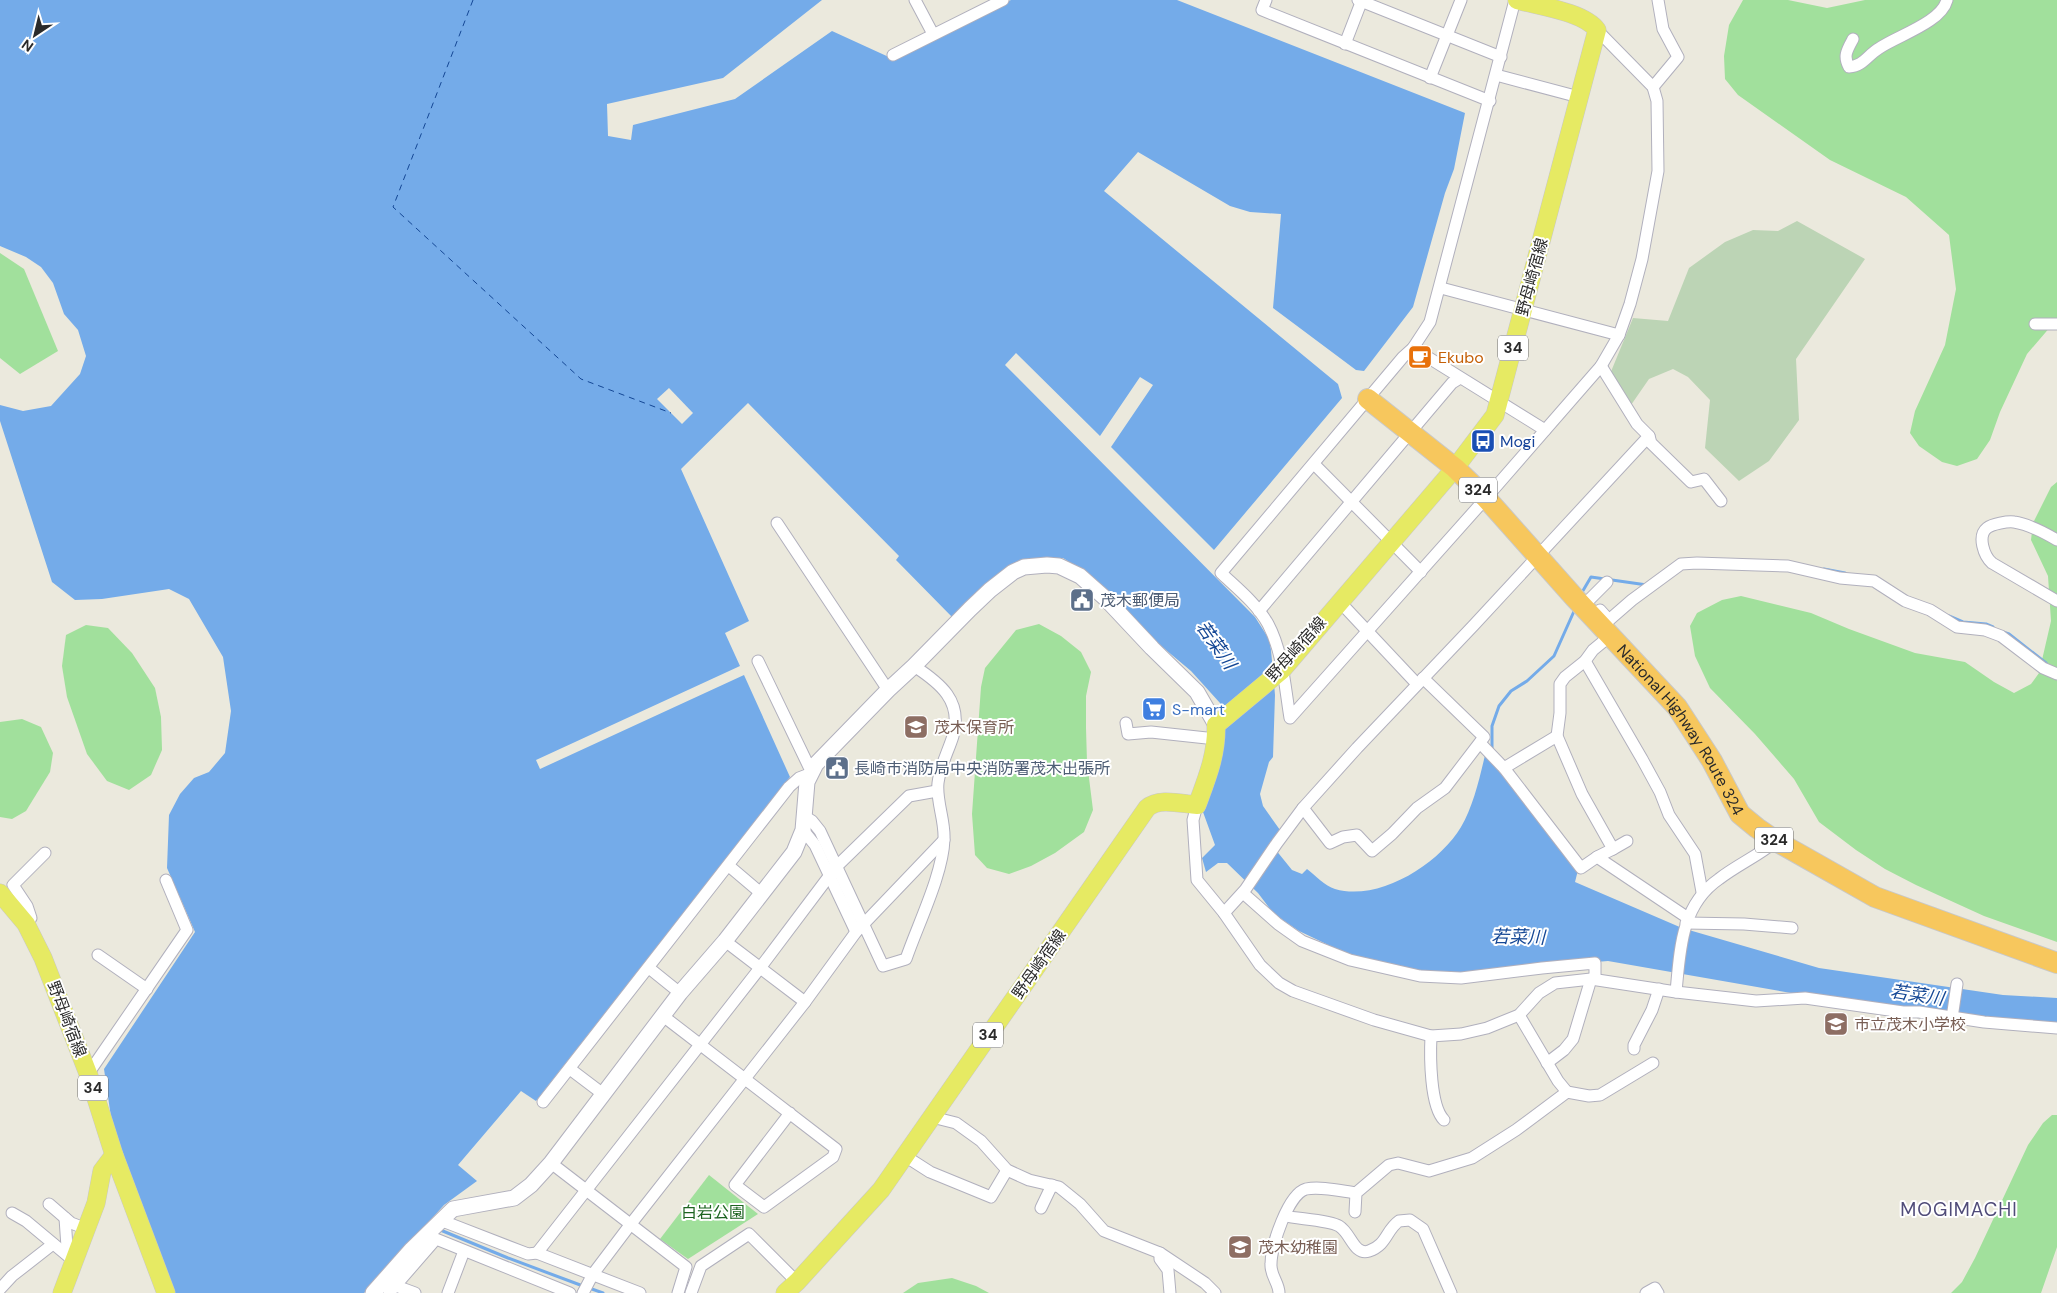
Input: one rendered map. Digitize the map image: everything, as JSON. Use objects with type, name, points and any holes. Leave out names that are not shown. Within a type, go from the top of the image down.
[{"type":"highway","name":"National Highway Route 324","points":[[1368,399],[1455,468],[1486,498],[1582,601],[1610,636],[1676,706],[1712,761],[1740,814],[1776,841],[1875,897],[2057,963]]},
{"type":"main road","points":[[1516,0],[1569,7],[1597,30]]},
{"type":"main road","name":"野母崎宿線","points":[[1216,732],[1276,674],[1455,468],[1495,415],[1500,403],[1597,30]]},
{"type":"main road","points":[[1197,805],[1213,762],[1216,732]]},
{"type":"main road","name":"野母崎宿線","points":[[791,1288],[881,1190],[1146,808],[1161,802],[1197,805]]},
{"type":"main road","name":"野母崎宿線","points":[[0,893],[26,924],[43,958],[88,1074],[114,1155],[166,1293]]},
{"type":"main road","points":[[62,1293],[96,1203],[102,1171],[114,1155]]},
{"type":"street","points":[[915,0],[933,34]]},
{"type":"street","points":[[893,55],[1003,0]]},
{"type":"street","points":[[1266,0],[1262,10],[1490,101]]},
{"type":"street","points":[[1430,78],[1461,0]]},
{"type":"street","points":[[1516,0],[1430,322],[1413,348],[1403,357],[1220,573],[1260,611],[1268,624],[1278,650],[1276,674],[1290,718],[1421,572],[1601,366],[1619,334],[1630,304],[1642,259],[1658,171],[1657,101],[1653,88],[1597,30]]},
{"type":"street","points":[[1653,88],[1678,57],[1663,29],[1658,0]]},
{"type":"street","points":[[1853,39],[1846,53],[1845,60],[1849,67],[1856,67],[1868,60],[1876,49],[1927,22],[1942,10],[1948,0]]},
{"type":"street","points":[[1345,44],[1360,1],[1501,57]]},
{"type":"street","points":[[1496,75],[1580,97]]},
{"type":"street","points":[[1440,288],[1619,334]]},
{"type":"street","points":[[2035,324],[2057,324]]},
{"type":"street","points":[[1413,348],[1544,430]]},
{"type":"street","points":[[1601,366],[1637,424],[1649,436],[1651,443],[1691,482],[1704,479],[1721,502]]},
{"type":"street","points":[[1260,611],[1409,432],[1452,383],[1460,378]]},
{"type":"street","points":[[1224,913],[1244,891],[1303,808],[1649,436]]},
{"type":"street","points":[[1314,464],[1421,572]]},
{"type":"street","points":[[2057,540],[2045,533],[2011,522],[1988,528],[1984,532],[1983,548],[1985,557],[1992,563],[2057,601]]},
{"type":"street","points":[[777,523],[888,690]]},
{"type":"street","points":[[1607,582],[1582,601],[1609,620],[1632,600],[1681,564],[1788,566],[1840,578],[1874,582],[1905,601],[1930,610],[1957,627],[1985,630],[2000,636],[2043,668],[2057,674]]},
{"type":"street","points":[[373,1293],[412,1249],[453,1209],[514,1198],[531,1185],[551,1163],[680,993],[725,941],[794,852],[804,823],[808,782],[816,764],[970,609],[1013,572],[1035,565],[1060,566],[1080,576],[1106,599],[1197,692],[1216,732],[1128,734],[1126,723]]},
{"type":"street","points":[[1303,808],[1330,843],[1343,837],[1358,835],[1372,851],[1417,808],[1445,788],[1483,747],[1484,737],[1420,681],[1340,601]]},
{"type":"street","points":[[1610,636],[1585,661],[1565,677],[1560,684],[1560,713],[1557,736],[1582,794],[1613,849]]},
{"type":"street","points":[[758,661],[812,773]]},
{"type":"street","points":[[1585,661],[1660,792],[1669,815],[1695,854],[1702,892]]},
{"type":"street","points":[[2043,668],[2057,665]]},
{"type":"street","points":[[804,823],[812,821],[820,831],[833,871],[859,928],[883,966],[906,958],[941,864],[944,840],[943,817],[937,791],[940,769],[953,735],[954,708],[951,697],[914,666]]},
{"type":"street","points":[[1501,765],[1557,736]]},
{"type":"street","points":[[1483,747],[1501,765],[1581,868],[1626,841]]},
{"type":"street","points":[[543,1102],[789,787],[799,778],[812,773]]},
{"type":"street","points":[[536,1253],[760,968],[833,871],[909,796],[937,791]]},
{"type":"street","points":[[1197,805],[1193,820],[1197,880],[1224,913],[1260,965],[1285,987],[1304,996],[1374,1020],[1431,1036],[1461,1034],[1487,1028],[1519,1015],[1539,993],[1555,984],[1593,979],[1676,992],[1756,1001],[1805,998],[2057,1028]]},
{"type":"street","points":[[584,1292],[593,1275],[630,1225],[746,1078],[859,928],[944,840]]},
{"type":"street","points":[[1676,992],[1686,922],[1694,904],[1702,892],[1716,880],[1762,853],[1776,841]]},
{"type":"street","points":[[26,924],[31,918],[27,906],[13,885],[45,853]]},
{"type":"street","points":[[1597,857],[1686,922],[1792,928]]},
{"type":"street","points":[[729,866],[762,894]]},
{"type":"street","points":[[88,1074],[187,930],[166,880]]},
{"type":"street","points":[[1244,891],[1278,924],[1302,941],[1350,960],[1420,976],[1461,978],[1595,963],[1593,979],[1573,1039],[1564,1050],[1547,1063]]},
{"type":"street","points":[[725,941],[804,1002]]},
{"type":"street","points":[[98,955],[147,989]]},
{"type":"street","points":[[649,968],[680,993]]},
{"type":"street","points":[[1952,1016],[1957,984]]},
{"type":"street","points":[[1634,1049],[1634,1045],[1652,1010],[1659,989]]},
{"type":"street","points":[[1519,1015],[1547,1063],[1568,1092],[1589,1096],[1600,1095],[1653,1063]]},
{"type":"street","points":[[664,1016],[746,1078],[836,1149],[833,1157],[764,1207],[735,1185],[790,1113]]},
{"type":"street","points":[[1431,1036],[1429,1060],[1432,1082],[1440,1115],[1444,1120]]},
{"type":"street","points":[[570,1069],[603,1094]]},
{"type":"street","points":[[1279,1293],[1271,1264],[1278,1231],[1284,1216],[1298,1195],[1308,1189],[1356,1193],[1389,1165],[1398,1163],[1429,1171],[1472,1158],[1516,1130],[1568,1092]]},
{"type":"street","points":[[932,1117],[956,1123],[981,1141],[1008,1170],[1029,1180],[1059,1187],[1080,1204],[1104,1231],[1160,1253],[1205,1283],[1215,1293]]},
{"type":"street","points":[[905,1156],[930,1172],[991,1197],[1008,1170]]},
{"type":"street","points":[[551,1163],[686,1268],[678,1293]]},
{"type":"street","points":[[1041,1208],[1052,1185]]},
{"type":"street","points":[[1355,1212],[1356,1193]]},
{"type":"street","points":[[49,1204],[71,1223],[87,1229]]},
{"type":"street","points":[[12,1213],[52,1244],[76,1257]]},
{"type":"street","points":[[1284,1216],[1300,1220],[1334,1223],[1348,1233],[1357,1249],[1363,1252],[1383,1243],[1399,1221],[1410,1220],[1423,1229],[1451,1293]]},
{"type":"street","points":[[65,1218],[67,1247],[76,1257]]},
{"type":"street","points":[[440,1220],[528,1254],[536,1253],[640,1293]]},
{"type":"street","points":[[691,1293],[701,1266],[748,1229],[791,1288]]},
{"type":"street","points":[[393,1289],[436,1239],[570,1293]]},
{"type":"street","points":[[0,1289],[12,1276],[52,1244]]},
{"type":"street","points":[[448,1293],[464,1251]]},
{"type":"street","points":[[1160,1253],[1160,1259],[1168,1270],[1170,1293]]},
{"type":"street","points":[[1646,1293],[1655,1288],[1658,1293]]},
{"type":"street","points":[[393,1289],[415,1293]]},
{"type":"green space","points":[[1743,0],[1788,0],[1827,8],[1865,0],[2057,0],[2057,319],[2027,354],[2000,412],[1990,440],[1977,459],[1957,466],[1942,462],[1919,446],[1910,433],[1915,411],[1945,345],[1956,289],[1949,235],[1906,197],[1830,160],[1738,95],[1725,79],[1724,56],[1729,25]]},
{"type":"green space","points":[[1797,221],[1865,259],[1796,359],[1799,420],[1769,461],[1739,481],[1705,448],[1710,400],[1688,377],[1673,369],[1649,379],[1631,405],[1610,374],[1633,318],[1668,321],[1689,268],[1725,242],[1753,230],[1778,231]]},
{"type":"green space","points":[[0,253],[24,269],[58,351],[20,374],[0,358]]},
{"type":"green space","points":[[2057,482],[2057,942],[1984,916],[1916,885],[1885,869],[1819,822],[1794,779],[1755,734],[1710,688],[1695,656],[1690,626],[1697,613],[1722,600],[1741,596],[1811,613],[1915,653],[1965,662],[2014,693],[2031,684],[2039,673],[2051,621],[2048,576],[2031,540],[2033,523],[2051,487]]},
{"type":"green space","points":[[1039,624],[1061,636],[1081,652],[1091,672],[1086,696],[1086,728],[1087,762],[1093,810],[1084,832],[1055,853],[1031,866],[1009,874],[987,868],[975,855],[972,814],[981,687],[985,668],[1016,630]]},
{"type":"green space","points":[[86,625],[108,628],[132,653],[155,688],[161,717],[162,750],[151,775],[129,790],[107,781],[87,754],[67,697],[62,666],[66,635]]},
{"type":"green space","points":[[22,719],[41,727],[53,753],[50,772],[26,811],[12,819],[0,817],[0,722]]},
{"type":"green space","points":[[2052,1115],[2057,1115],[2057,1247],[2041,1293],[1951,1293],[1962,1282],[1975,1258],[2028,1145],[2043,1123]]},
{"type":"green space","name":"白岩公園","points":[[709,1175],[758,1214],[688,1259],[660,1239]]},
{"type":"green space","points":[[952,1278],[976,1286],[989,1293],[903,1293],[918,1283]]},
{"type":"water","name":"若菜川","points":[[0,0],[822,0],[723,78],[607,104],[608,136],[631,140],[633,125],[735,99],[832,31],[891,58],[1011,0],[1177,0],[1465,113],[1454,169],[1445,193],[1413,307],[1364,371],[1356,370],[1273,308],[1281,214],[1250,212],[1230,206],[1138,152],[1104,191],[1338,384],[1342,398],[1214,550],[1111,447],[1153,385],[1140,377],[1100,436],[1016,353],[1005,365],[1255,617],[1269,639],[1275,695],[1273,757],[1269,762],[1260,794],[1263,806],[1280,830],[1271,844],[1292,870],[1302,874],[1307,869],[1331,888],[1352,892],[1388,885],[1406,877],[1423,866],[1451,841],[1461,827],[1473,801],[1485,755],[1496,765],[1578,870],[1575,882],[1682,928],[1819,968],[2003,995],[2057,998],[2057,1024],[2040,1024],[1791,993],[1608,961],[1451,974],[1411,971],[1343,952],[1299,931],[1274,914],[1258,893],[1227,863],[1218,863],[1206,872],[1202,858],[1215,845],[1203,812],[1224,741],[1220,703],[1191,671],[1160,645],[1093,577],[1063,558],[1033,558],[1009,566],[953,618],[896,560],[899,556],[748,403],[681,469],[749,621],[725,633],[740,666],[536,760],[540,769],[744,675],[790,777],[536,1101],[521,1091],[458,1165],[477,1181],[444,1205],[364,1293],[174,1293],[113,1131],[104,1069],[195,932],[167,868],[169,815],[180,794],[194,778],[209,772],[225,753],[231,711],[223,657],[189,599],[169,589],[102,599],[75,600],[52,582],[0,421],[0,405],[23,411],[51,406],[80,374],[86,356],[78,330],[64,314],[53,283],[41,267],[26,257],[0,246]]},
{"type":"pier","points":[[669,388],[693,413],[682,424],[657,399]]},
{"type":"waterway","points":[[1824,569],[1845,573]]},
{"type":"waterway","points":[[1581,594],[1591,577],[1647,585]]},
{"type":"waterway","points":[[1492,750],[1492,726],[1499,706],[1511,691],[1527,681],[1554,656],[1575,609]]},
{"type":"waterway","points":[[1949,616],[1963,622],[1986,624],[1993,627]]},
{"type":"waterway","points":[[2003,632],[2009,634],[2046,663]]},
{"type":"waterway","points":[[438,1229],[583,1286]]},
{"type":"waterway","points":[[589,1288],[603,1293]]},
{"type":"ferry route","points":[[473,0],[393,207],[581,379],[671,413]]},
{"type":"place","name":"Ekubo","points":[[1420,357]]},
{"type":"place","name":"Mogi","points":[[1483,441]]},
{"type":"place","name":"茂木郵便局","points":[[1082,600]]},
{"type":"place","name":"S-mart","points":[[1154,709]]},
{"type":"place","name":"茂木保育所","points":[[916,727]]},
{"type":"place","name":"長崎市消防局中央消防署茂木出張所","points":[[837,768]]},
{"type":"place","name":"市立茂木小学校","points":[[1836,1024]]},
{"type":"place","name":"茂木幼稚園","points":[[1240,1247]]},
{"type":"district","name":"MOGIMACHI","points":[[1959,1209]]}]
